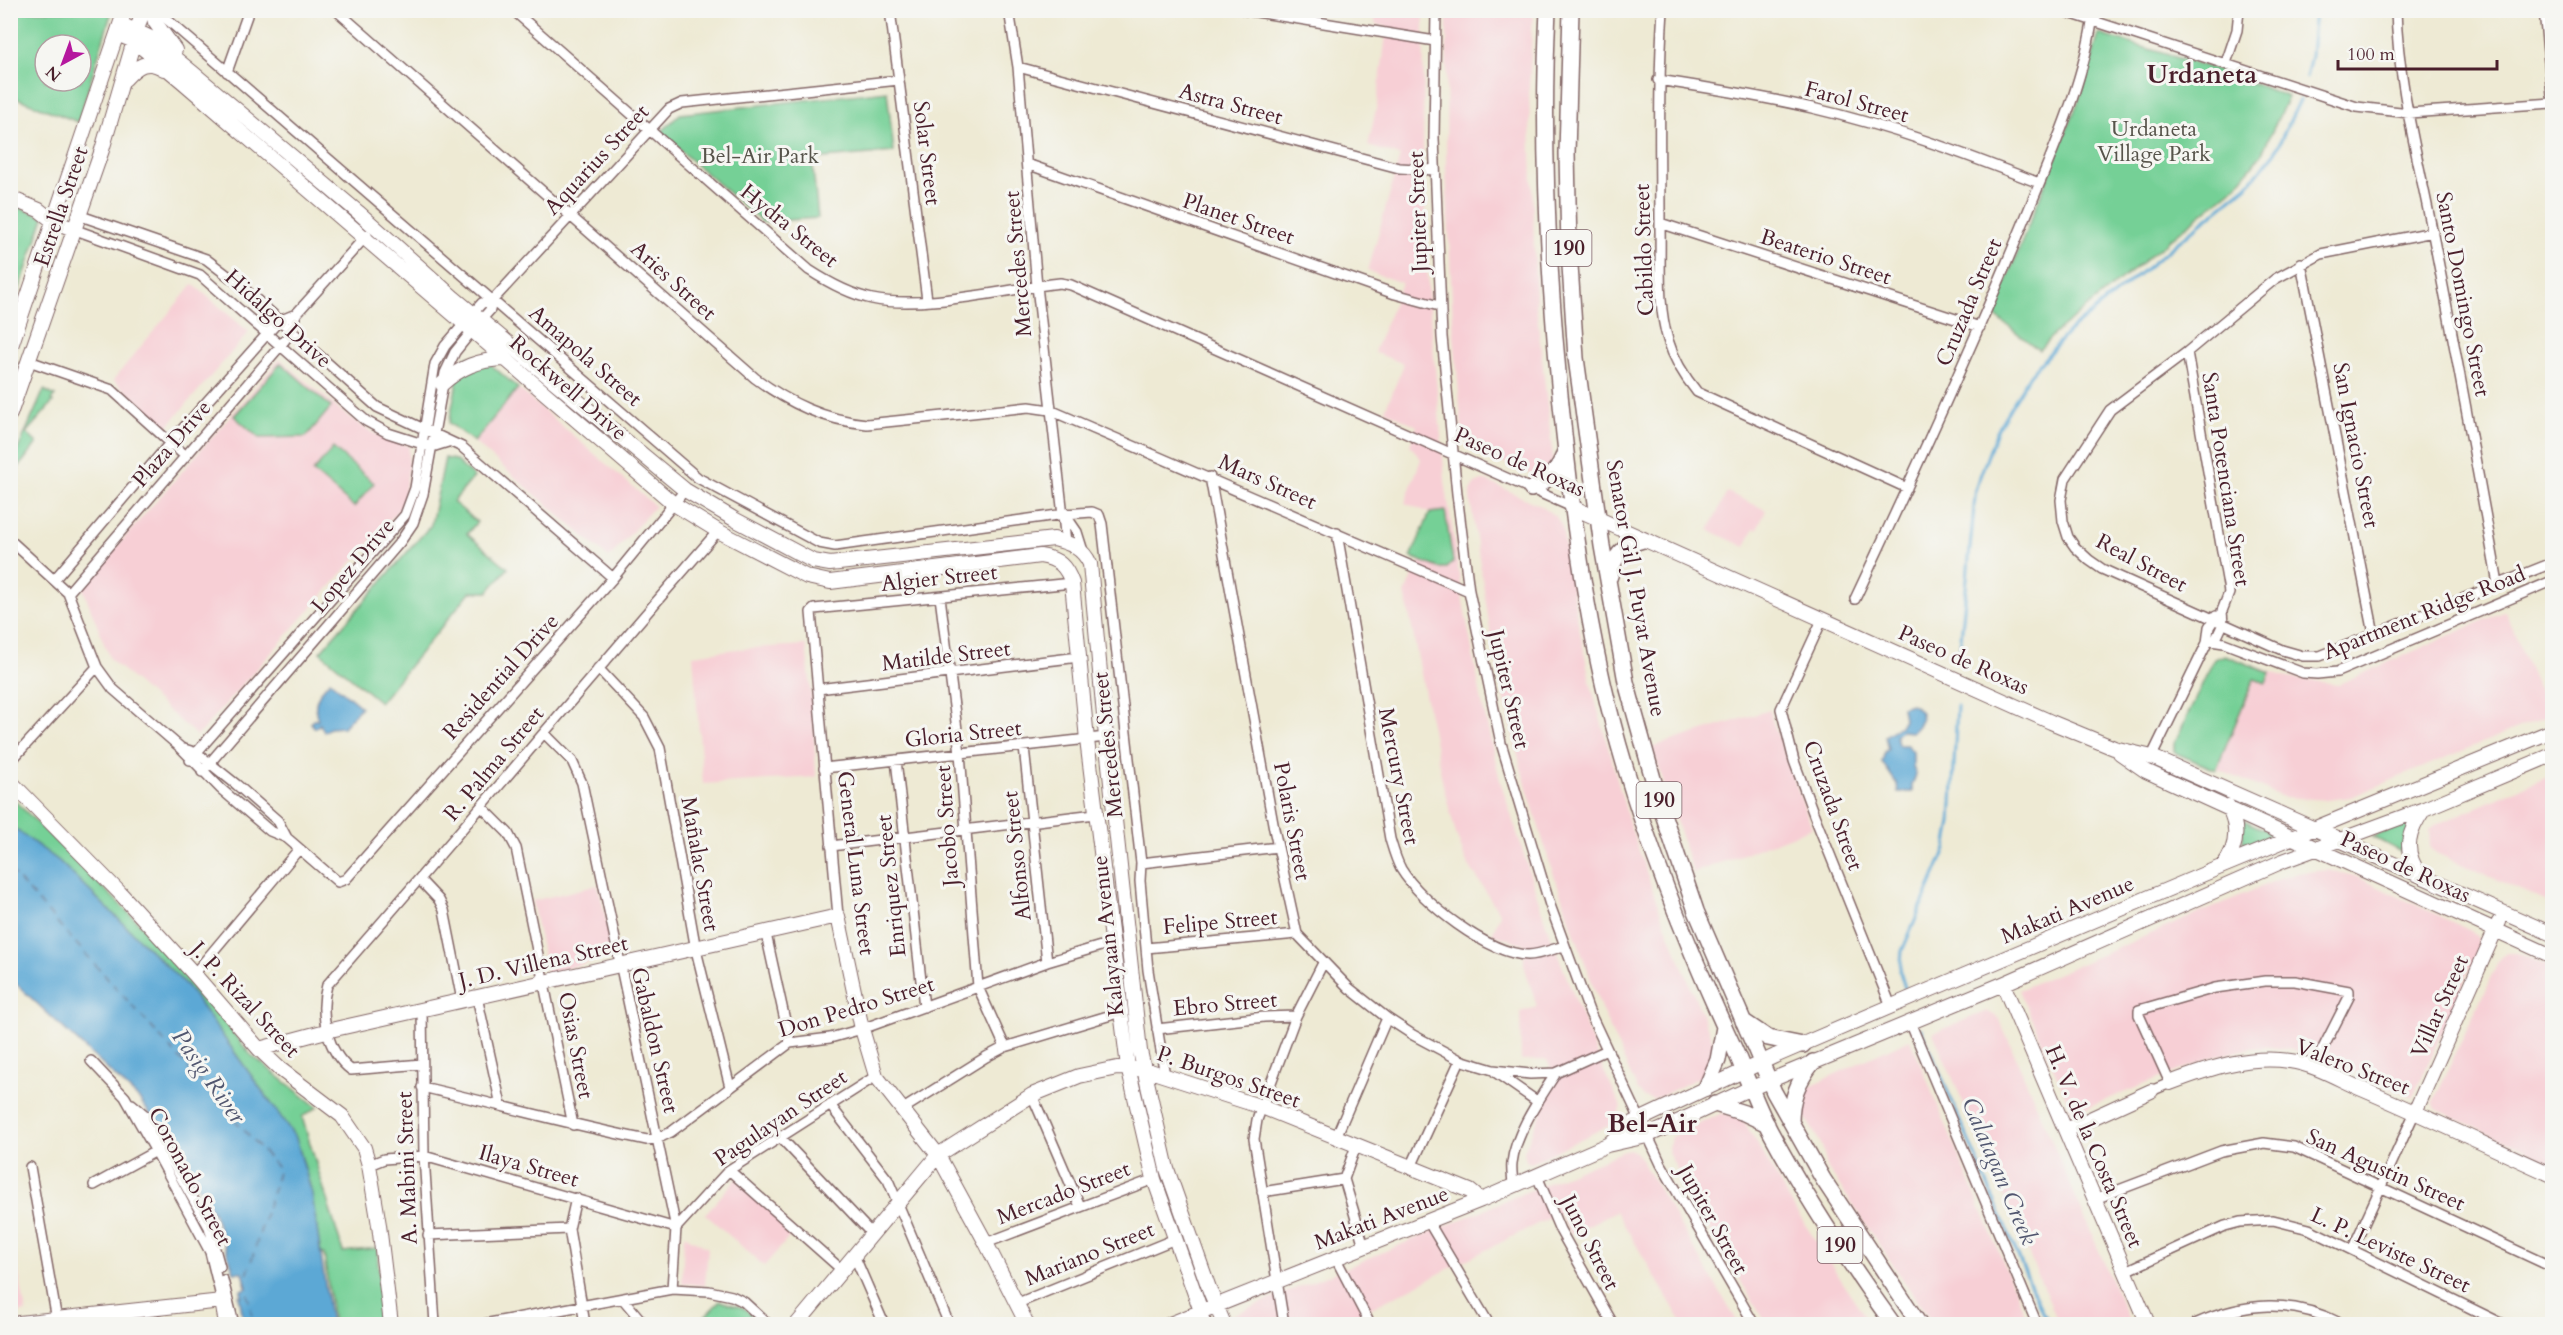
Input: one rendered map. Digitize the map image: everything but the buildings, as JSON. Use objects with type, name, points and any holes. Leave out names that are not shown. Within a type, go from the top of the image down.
[{"type":"main road","name":"Estrella Street","points":[[10,414],[125,78],[143,10]]},
{"type":"main road","points":[[154,10],[155,22],[188,77]]},
{"type":"main road","name":"Senator Gil J. Puyat Avenue","points":[[1548,10],[1546,57],[1548,248],[1566,448],[1572,507],[1592,631],[1623,759],[1676,917],[1767,1124],[1805,1191],[1893,1324]]},
{"type":"main road","name":"Senator Gil J. Puyat Avenue","points":[[1571,10],[1567,153],[1569,250],[1576,358],[1598,519],[1626,682],[1662,811],[1696,911],[1769,1081],[1823,1179],[1919,1324]]},
{"type":"main road","name":"Estrella Street","points":[[10,349],[93,112],[121,23]]},
{"type":"main road","name":"Rockwell Drive","points":[[121,23],[188,77],[473,322],[685,490],[734,519],[821,563],[1054,539],[1066,542]]},
{"type":"main road","points":[[125,78],[139,65],[152,64],[188,77]]},
{"type":"main road","points":[[10,198],[56,215],[78,215]]},
{"type":"main road","points":[[56,215],[74,229]]},
{"type":"main road","name":"Rockwell Drive","points":[[473,322],[503,359],[674,504],[718,531],[807,577],[830,582],[1040,556],[1059,562],[1069,577]]},
{"type":"main road","points":[[442,384],[455,372],[470,364],[503,359]]},
{"type":"main road","points":[[1531,489],[1541,484],[1555,471],[1566,448]]},
{"type":"main road","name":"Paseo de Roxas","points":[[1572,507],[2115,748],[2152,757],[2553,934]]},
{"type":"main road","points":[[1610,585],[1613,563],[1619,554],[1634,543],[1644,540]]},
{"type":"main road","points":[[1066,542],[1083,551]]},
{"type":"main road","name":"Kalayaan Avenue","points":[[1066,542],[1095,813],[1128,1067],[1154,1179],[1204,1318]]},
{"type":"main road","name":"Kalayaan Avenue","points":[[1083,551],[1090,564],[1140,1052],[1167,1169],[1215,1305],[1224,1324]]},
{"type":"main road","name":"Makati Avenue","points":[[1607,1145],[1627,1126],[1761,1062],[2223,866],[2553,731]]},
{"type":"main road","name":"Paseo de Roxas","points":[[2115,748],[2146,771],[2228,806],[2293,838],[2553,956]]},
{"type":"main road","name":"Makati Avenue","points":[[1170,1324],[1204,1318],[1215,1305],[1481,1200],[1607,1145],[1647,1136],[1751,1088],[2003,984],[2315,848],[2424,809],[2553,755]]},
{"type":"main road","name":"J. P. Rizal Street","points":[[10,781],[120,893],[259,1049],[280,1069],[342,1116],[364,1148],[369,1165],[390,1317],[401,1324]]},
{"type":"main road","points":[[2223,866],[2230,858],[2236,837],[2234,821],[2228,806]]},
{"type":"main road","points":[[2420,875],[2411,858],[2409,840],[2413,825],[2424,809]]},
{"type":"main road","name":"Villar Street","points":[[2415,1112],[2504,912]]},
{"type":"main road","name":"J. D. Villena Street","points":[[259,1049],[326,1031],[619,964],[696,950],[838,916]]},
{"type":"main road","name":"General Luna Street","points":[[838,916],[862,1029],[876,1076],[938,1155],[1018,1303],[1027,1324]]},
{"type":"main road","name":"H. V. de la Costa Street","points":[[2003,984],[2148,1324]]},
{"type":"main road","points":[[1743,1022],[1768,1038],[1803,1045]]},
{"type":"main road","points":[[1706,1088],[1718,1060],[1724,1027]]},
{"type":"main road","name":"Valero Street","points":[[2170,1083],[2208,1069],[2251,1060],[2293,1061],[2415,1112],[2553,1175]]},
{"type":"main road","points":[[1791,1122],[1792,1100],[1796,1089],[1813,1062]]},
{"type":"main road","name":"P. Burgos Street","points":[[797,1324],[938,1155],[1032,1095],[1079,1076],[1128,1067],[1144,1069],[1262,1107],[1470,1191],[1481,1200]]},
{"type":"main road","name":"Valero Street","points":[[2066,1130],[2151,1090]]},
{"type":"main road","points":[[1715,1104],[1744,1113],[1767,1124]]},
{"type":"main road","points":[[10,1324],[222,1301]]},
{"type":"main road","name":"Coronado Street","points":[[222,1301],[226,1324]]},
{"type":"street","name":"Amapola Street","points":[[154,10],[698,478],[819,543],[835,546],[1065,514]]},
{"type":"street","points":[[227,72],[249,10]]},
{"type":"street","name":"Aries Street","points":[[336,10],[755,378],[781,396],[816,414],[843,422],[867,424],[1029,408],[1050,410]]},
{"type":"street","name":"Solar Street","points":[[890,10],[927,300]]},
{"type":"street","name":"Mercedes Street","points":[[1009,10],[1018,67],[1037,286],[1050,410],[1065,514],[1066,542]]},
{"type":"street","points":[[1244,10],[1435,41]]},
{"type":"street","name":"Jupiter Street","points":[[1436,10],[1435,170],[1439,306],[1469,591],[1501,743],[1564,946],[1607,1050],[1639,1120],[1694,1224],[1754,1324]]},
{"type":"street","name":"Cabildo Street","points":[[1662,10],[1658,80],[1662,311],[1668,340],[1684,376],[1697,392],[1907,488]]},
{"type":"street","points":[[2060,10],[2094,16],[2357,107],[2409,112],[2553,103]]},
{"type":"street","points":[[2226,63],[2237,30],[2239,10]]},
{"type":"street","name":"Santo Domingo Street","points":[[2396,10],[2397,45],[2498,584]]},
{"type":"street","points":[[2544,10],[2553,95]]},
{"type":"street","name":"Hydra Street","points":[[515,11],[647,130],[809,270],[827,282],[873,299],[927,300],[1037,286]]},
{"type":"street","name":"Cruzada Street","points":[[1855,599],[1980,327],[2075,88],[2094,16]]},
{"type":"street","name":"Astra Street","points":[[1018,67],[1399,168],[1435,170]]},
{"type":"street","name":"Aquarius Street","points":[[473,322],[490,310],[492,301],[647,130],[669,109],[682,103],[899,80]]},
{"type":"street","name":"Farol Street","points":[[1658,80],[1737,92],[1814,108],[1944,147],[2039,183]]},
{"type":"street","name":"Planet Street","points":[[1027,164],[1395,294],[1439,306]]},
{"type":"street","name":"Hidalgo Drive","points":[[78,215],[206,259],[240,285],[381,410],[462,447],[613,578]]},
{"type":"street","name":"Beaterio Street","points":[[1660,223],[1980,327]]},
{"type":"street","name":"Hidalgo Drive","points":[[74,229],[200,275],[366,421],[388,433],[428,446]]},
{"type":"street","name":"Plaza Drive","points":[[54,580],[170,443],[268,333],[279,321],[296,314],[370,232]]},
{"type":"street","name":"Real Street","points":[[2433,232],[2321,254],[2301,263],[2274,279],[2187,352],[2110,410],[2065,479],[2061,500],[2062,520],[2068,537],[2075,547],[2102,569],[2282,650],[2303,656],[2320,656],[2553,563]]},
{"type":"street","name":"San Ignacio Street","points":[[2301,263],[2374,634]]},
{"type":"street","name":"Paseo de Roxas","points":[[1037,286],[1071,285],[1572,507]]},
{"type":"street","name":"Plaza Drive","points":[[68,593],[281,345],[291,332],[296,314]]},
{"type":"street","name":"Lopez Drive","points":[[430,431],[451,359],[473,322]]},
{"type":"street","name":"Lopez Drive","points":[[202,772],[400,542],[418,512],[430,431],[435,364],[446,346],[473,322]]},
{"type":"street","name":"Santa Potenciana Street","points":[[2146,771],[2211,642],[2223,624],[2222,611],[2229,593],[2187,352]]},
{"type":"street","points":[[29,361],[112,390],[185,456]]},
{"type":"street","name":"Mars Street","points":[[1050,410],[1210,477],[1469,591]]},
{"type":"street","points":[[428,446],[448,442]]},
{"type":"street","name":"Lopez Drive","points":[[194,756],[398,526],[416,488],[428,446]]},
{"type":"street","name":"Polaris Street","points":[[1210,477],[1278,847],[1297,934],[1349,988],[1387,1018],[1460,1060],[1493,1070],[1530,1074],[1556,1073],[1607,1050]]},
{"type":"street","name":"Residential Drive","points":[[298,849],[338,882],[346,879],[613,578],[685,490]]},
{"type":"street","name":"Mercedes Street","points":[[1065,514],[1092,512],[1099,515],[1102,524],[1141,863],[1140,881],[1146,948],[1165,1076]]},
{"type":"street","name":"Mercedes Street","points":[[1065,514],[1077,532],[1083,551]]},
{"type":"street","name":"R. Palma Street","points":[[326,1031],[324,994],[327,985],[420,880],[598,668],[718,531]]},
{"type":"street","name":"Mercury Street","points":[[1337,533],[1390,839],[1401,868],[1416,889],[1439,910],[1481,939],[1502,948],[1529,955],[1564,946]]},
{"type":"street","points":[[10,540],[68,593],[97,668],[113,689],[181,748],[211,763],[278,821],[287,838],[298,849],[194,974]]},
{"type":"street","name":"Algier Street","points":[[811,612],[814,609],[940,597],[1069,577]]},
{"type":"street","name":"Apartment Ridge Road","points":[[2211,642],[2303,673],[2337,672],[2553,581]]},
{"type":"street","name":"Jacobo Street","points":[[940,597],[960,753],[978,987],[1005,1047]]},
{"type":"street","name":"Santa Potenciana Street","points":[[2211,642],[2207,633],[2213,619],[2222,611]]},
{"type":"street","name":"General Luna Street","points":[[811,612],[838,916]]},
{"type":"street","name":"Cruzada Street","points":[[1823,618],[1781,709],[1794,761],[1814,815],[1891,1006]]},
{"type":"street","name":"Matilde Street","points":[[818,689],[950,675],[1079,657]]},
{"type":"street","points":[[10,762],[97,668]]},
{"type":"street","name":"Mañalac Street","points":[[598,668],[644,717],[660,748],[696,950],[730,1087]]},
{"type":"street","name":"Gabaldon Street","points":[[544,733],[572,761],[582,783],[676,1228]]},
{"type":"street","name":"Gloria Street","points":[[824,768],[1106,737]]},
{"type":"street","name":"Alfonso Street","points":[[1023,747],[1047,962]]},
{"type":"street","points":[[194,756],[202,772],[270,831],[287,838]]},
{"type":"street","name":"Enriquez Street","points":[[896,760],[924,1007]]},
{"type":"street","name":"Osias Street","points":[[482,807],[508,833],[516,848],[573,1125]]},
{"type":"street","points":[[831,846],[1095,813]]},
{"type":"street","points":[[1141,863],[1278,847]]},
{"type":"street","points":[[420,880],[439,900],[444,910],[462,1000]]},
{"type":"street","points":[[766,934],[790,1043]]},
{"type":"street","name":"Felipe Street","points":[[1146,948],[1297,934]]},
{"type":"street","name":"Don Pedro Street","points":[[658,1138],[671,1132],[790,1043],[830,1038],[862,1029],[1047,962],[1111,943]]},
{"type":"street","points":[[1284,1324],[1254,1139],[1257,1120],[1296,1016],[1323,963]]},
{"type":"street","points":[[2170,1083],[2139,1015],[2139,1010],[2215,988],[2265,981],[2295,981],[2349,991],[2349,997],[2313,1068]]},
{"type":"street","points":[[477,997],[501,1105]]},
{"type":"street","name":"A. Mabini Street","points":[[422,1009],[424,1156],[435,1324]]},
{"type":"street","points":[[903,1109],[1005,1047],[1121,1012]]},
{"type":"street","name":"Ebro Street","points":[[1157,1029],[1264,1017],[1296,1016]]},
{"type":"street","points":[[1336,1137],[1387,1018]]},
{"type":"street","points":[[1920,1018],[2037,1324]]},
{"type":"street","points":[[326,1031],[338,1057],[351,1070],[422,1064]]},
{"type":"street","points":[[1411,1167],[1460,1060]]},
{"type":"street","name":"Coronado Street","points":[[91,1061],[125,1097],[156,1151],[210,1252],[222,1301]]},
{"type":"street","name":"Polaris Street","points":[[1493,1070],[1538,1102]]},
{"type":"street","points":[[1513,1186],[1512,1163],[1516,1148],[1538,1102],[1556,1073]]},
{"type":"street","name":"Pagulayan Street","points":[[676,1228],[729,1170],[876,1076]]},
{"type":"street","name":"Valero Street","points":[[2151,1090],[2170,1083]]},
{"type":"street","points":[[422,1087],[501,1105],[573,1125],[647,1140],[658,1138]]},
{"type":"street","points":[[1032,1095],[1080,1206]]},
{"type":"street","points":[[125,1097],[146,1116],[209,1227],[234,1324]]},
{"type":"street","points":[[830,1106],[888,1180],[949,1324]]},
{"type":"street","name":"Villar Street","points":[[2353,1248],[2415,1112]]},
{"type":"street","points":[[781,1138],[872,1234]]},
{"type":"street","name":"San Agustin Street","points":[[2095,1199],[2222,1150],[2264,1143],[2294,1147],[2553,1267]]},
{"type":"street","points":[[1356,1146],[1344,1179],[1364,1246]]},
{"type":"street","points":[[94,1185],[156,1151]]},
{"type":"street","name":"Ilaya Street","points":[[369,1165],[384,1160],[424,1156],[676,1228]]},
{"type":"street","points":[[30,1167],[57,1320]]},
{"type":"street","points":[[729,1170],[842,1270]]},
{"type":"street","name":"Juno Street","points":[[1537,1176],[1560,1230],[1613,1324]]},
{"type":"street","name":"Mercado Street","points":[[986,1243],[1154,1179]]},
{"type":"street","points":[[1262,1192],[1344,1179]]},
{"type":"street","points":[[576,1198],[568,1229],[580,1307],[585,1324]]},
{"type":"street","name":"L. P. Leviste Street","points":[[2126,1271],[2225,1226],[2255,1220],[2272,1220],[2309,1229],[2353,1248],[2486,1321],[2503,1324]]},
{"type":"street","points":[[1428,1221],[1489,1324]]},
{"type":"street","points":[[672,1289],[676,1228]]},
{"type":"street","points":[[428,1235],[568,1229]]},
{"type":"street","name":"Mariano Street","points":[[1018,1303],[1175,1239]]},
{"type":"street","points":[[854,1255],[884,1324]]},
{"type":"street","points":[[1335,1257],[1370,1324]]},
{"type":"street","points":[[484,1324],[672,1289],[709,1291],[732,1296],[744,1302],[768,1324]]},
{"type":"street","points":[[623,1299],[644,1324]]},
{"type":"street","points":[[2195,1324],[2233,1310],[2260,1306],[2303,1310],[2328,1317],[2342,1324]]},
{"type":"shaded area","points":[[1376,11],[1424,11],[1423,158],[1428,289],[1445,481],[1463,601],[1482,703],[1500,780],[1547,927],[1602,1067],[1621,1106],[1616,1122],[1531,1163],[1526,1161],[1524,1151],[1550,1092],[1557,1083],[1547,1060],[1521,1061],[1520,1012],[1537,1007],[1524,965],[1524,944],[1492,934],[1500,914],[1465,859],[1456,834],[1443,785],[1405,593],[1420,561],[1411,557],[1430,513],[1405,503],[1421,459],[1410,445],[1417,426],[1385,410],[1404,364],[1374,352],[1402,283],[1368,271],[1400,156],[1368,146],[1377,104],[1387,27],[1375,24]]},
{"type":"shaded area","points":[[1447,11],[1533,11],[1529,91],[1536,304],[1553,458],[1548,471],[1538,477],[1475,450],[1468,445],[1462,431],[1453,323],[1446,167]]},
{"type":"shaded area","points":[[193,284],[249,332],[167,427],[113,380]]},
{"type":"shaded area","points":[[280,359],[346,415],[373,433],[409,446],[403,505],[197,736],[110,659],[82,586]]},
{"type":"shaded area","points":[[518,388],[655,506],[609,558],[474,442]]},
{"type":"shaded area","points":[[1487,481],[1543,507],[1557,518],[1562,527],[1591,685],[1629,822],[1661,914],[1715,1046],[1710,1068],[1702,1076],[1653,1100],[1644,1097],[1637,1089],[1602,1011],[1549,861],[1521,768],[1492,643],[1470,498],[1470,491],[1475,484]]},
{"type":"shaded area","points":[[1727,492],[1766,510],[1757,530],[1754,528],[1745,547],[1709,530]]},
{"type":"shaded area","points":[[2505,611],[2549,715],[2351,797],[2328,800],[2283,797],[2174,751],[2174,744],[2214,659],[2220,656],[2225,655],[2288,678],[2339,684]]},
{"type":"shaded area","points":[[806,645],[813,709],[816,777],[703,784],[693,655],[737,649]]},
{"type":"shaded area","points":[[1770,710],[1812,828],[1693,873],[1652,747]]},
{"type":"shaded area","points":[[2552,774],[2552,904],[2436,853],[2430,847],[2429,830],[2436,825]]},
{"type":"shaded area","points":[[2327,870],[2355,876],[2471,931],[2478,938],[2479,949],[2413,1097],[2319,1057],[2294,1050],[2268,1047],[2251,1048],[2211,1058],[2073,1113],[2019,990],[2277,880],[2298,873]]},
{"type":"shaded area","points":[[598,885],[615,955],[547,974],[532,901]]},
{"type":"shaded area","points":[[2506,953],[2517,953],[2552,968],[2552,1162],[2438,1110],[2433,1102],[2499,960]]},
{"type":"shaded area","points":[[1987,1011],[1999,1018],[2129,1321],[2121,1324],[2059,1324],[1933,1033]]},
{"type":"shaded area","points":[[1910,1039],[2029,1324],[1933,1324],[1827,1167],[1822,1146],[1805,1117],[1801,1105],[1804,1094],[1810,1086]]},
{"type":"shaded area","points":[[1722,1113],[1739,1117],[1745,1123],[1793,1206],[1870,1324],[1767,1324],[1721,1249],[1668,1153],[1671,1137]]},
{"type":"shaded area","points":[[1629,1149],[1636,1152],[1643,1163],[1739,1324],[1683,1324],[1616,1211],[1571,1234],[1559,1213],[1340,1324],[1229,1324],[1228,1317]]},
{"type":"shaded area","points":[[736,1179],[795,1231],[764,1266],[705,1214]]},
{"type":"shaded area","points":[[11,1231],[26,1312],[10,1314]]},
{"type":"shaded area","points":[[684,1235],[708,1248],[705,1286],[682,1283]]},
{"type":"green space","points":[[10,11],[112,11],[93,73],[93,33],[33,33],[33,93],[87,93],[78,122],[11,96]]},
{"type":"green space","name":"Urdaneta Village Park","points":[[2099,34],[2222,71],[2288,97],[2261,155],[2235,187],[2054,334],[2039,350],[1993,314],[2082,92]]},
{"type":"green space","name":"Bel-Air Park","points":[[887,91],[894,152],[812,159],[818,218],[762,222],[660,133],[680,114]]},
{"type":"green space","points":[[11,204],[44,217],[11,314]]},
{"type":"green space","points":[[481,356],[518,388],[474,442],[449,423],[458,377],[466,357]]},
{"type":"green space","points":[[281,363],[331,407],[306,437],[259,438],[234,416]]},
{"type":"green space","points":[[44,390],[55,396],[51,400],[53,402],[26,433],[37,443],[11,477],[11,465]]},
{"type":"green space","points":[[333,448],[374,483],[354,507],[313,472]]},
{"type":"green space","points":[[445,458],[455,460],[474,477],[453,502],[477,522],[467,534],[508,568],[488,592],[470,592],[380,702],[320,652],[431,525]]},
{"type":"green space","points":[[1445,511],[1453,562],[1447,568],[1439,568],[1411,557],[1430,513]]},
{"type":"green space","points":[[2225,655],[2270,673],[2266,683],[2254,679],[2216,770],[2178,754],[2174,751],[2174,744],[2214,659]]},
{"type":"green space","points":[[10,796],[136,920],[189,977],[250,1054],[317,1107],[302,1117],[343,1252],[377,1248],[383,1324],[333,1324],[324,1254],[321,1255],[310,1186],[296,1138],[187,986],[59,861],[11,826]]},
{"type":"green space","points":[[2243,820],[2278,836],[2243,852]]},
{"type":"green space","points":[[2413,820],[2407,855],[2373,837]]},
{"type":"green space","points":[[720,1301],[744,1308],[761,1324],[697,1324]]},
{"type":"water","points":[[330,681],[361,707],[343,727],[330,728],[324,732],[320,724],[315,728],[311,723],[313,720],[318,720],[317,699]]},
{"type":"water","points":[[1911,704],[1919,710],[1921,721],[1912,732],[1901,731],[1896,735],[1898,745],[1907,745],[1913,752],[1913,767],[1916,775],[1912,792],[1898,792],[1897,784],[1882,762],[1885,751],[1888,750],[1885,736],[1900,726],[1904,719],[1902,707]]},
{"type":"water","name":"Pasig River","points":[[11,826],[59,861],[187,986],[296,1138],[312,1194],[331,1324],[244,1324],[239,1296],[242,1296],[241,1290],[247,1288],[243,1272],[234,1272],[214,1214],[180,1156],[140,1100],[11,979]]},
{"type":"waterway","points":[[2306,78],[2311,55],[2315,10]]},
{"type":"waterway","points":[[1960,649],[1976,487],[1998,428],[2030,375],[2067,333],[2247,186],[2274,154],[2300,100]]},
{"type":"waterway","name":"Calatagan Creek","points":[[1905,988],[1900,972],[1902,951],[1946,849],[1951,822],[1957,706]]},
{"type":"waterway","name":"Calatagan Creek","points":[[1921,1029],[2042,1312],[2051,1324]]},
{"type":"ferry route","points":[[10,870],[279,1169],[245,1282],[254,1324]]},
{"type":"district","name":"Urdaneta","points":[[2202,74]]},
{"type":"district","name":"Bel-Air","points":[[1652,1123]]}]
